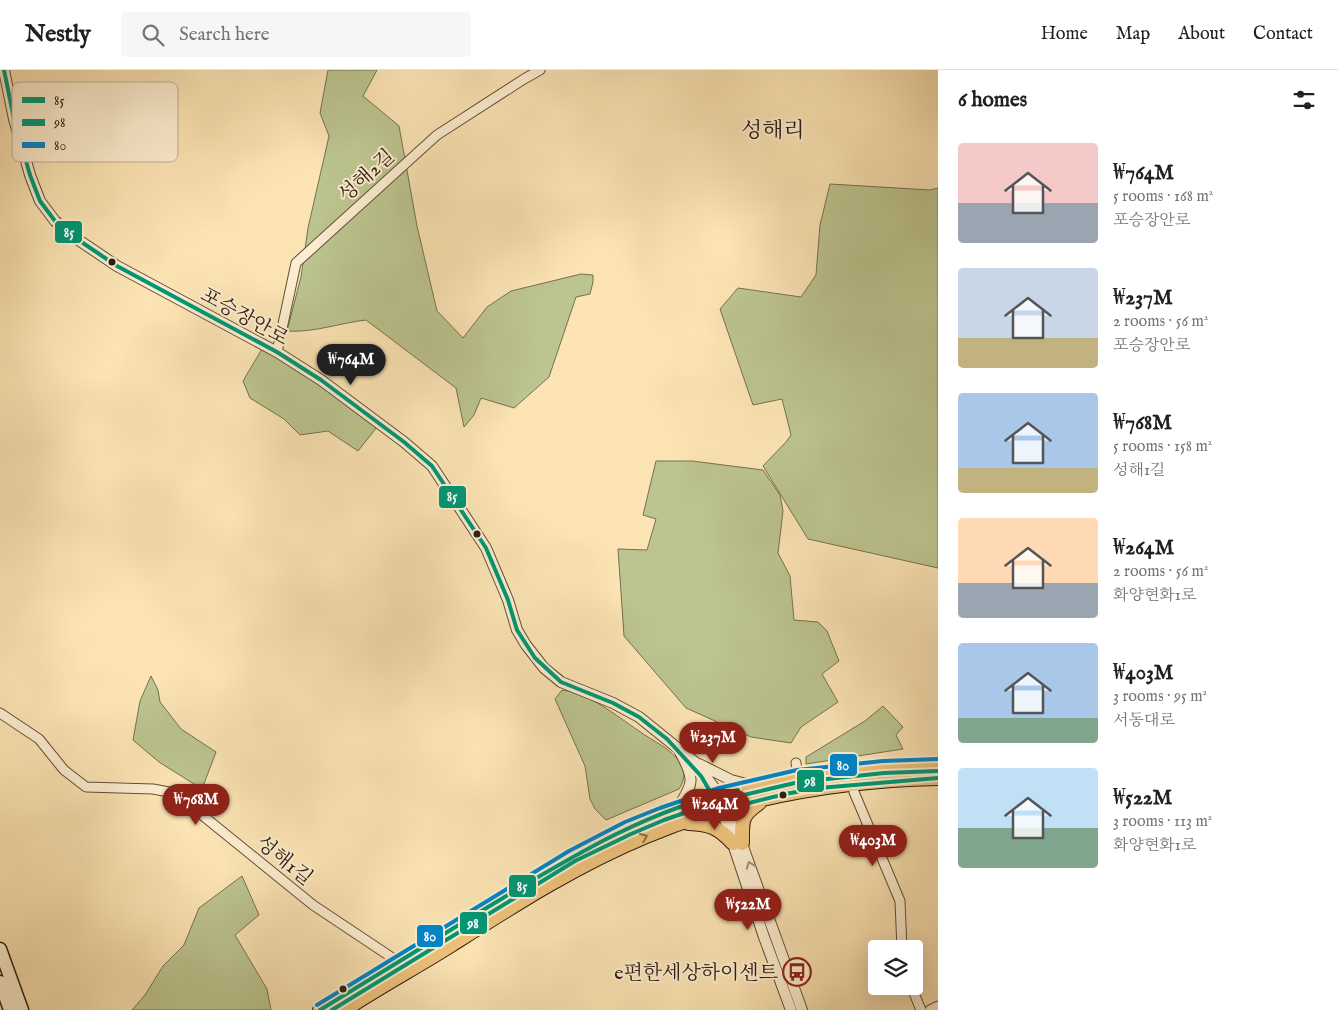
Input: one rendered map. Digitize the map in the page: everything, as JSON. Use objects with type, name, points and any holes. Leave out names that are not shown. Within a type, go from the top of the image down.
[{"type":"main road","points":[[320,1010],[572,856],[628,828],[677,809],[716,796],[759,785],[797,770],[938,765]]},
{"type":"main road","points":[[344,1010],[557,879],[609,852],[647,836],[725,809],[811,789],[938,778]]},
{"type":"main road","points":[[683,822],[712,826],[737,843],[745,814],[763,800]]},
{"type":"main road","points":[[0,949],[22,1010]]},
{"type":"main road","points":[[0,982],[10,1010]]},
{"type":"street","name":"포승장안로","points":[[4,70],[12,109]]},
{"type":"street","name":"성해2길","points":[[277,352],[296,264],[437,135],[540,70]]},
{"type":"street","name":"포승장안로","points":[[26,162],[40,201],[55,221],[78,239],[117,266],[277,352],[336,391],[404,442],[432,466],[486,548],[508,600],[517,630],[544,668],[561,682],[613,703],[639,717],[683,752]]},
{"type":"street","name":"성해1길","points":[[2,716],[39,739],[64,770],[86,787],[153,789],[169,792],[186,802],[314,905],[391,957],[396,963]]},
{"type":"street","points":[[683,752],[696,763],[731,780],[749,785],[759,785]]},
{"type":"street","points":[[683,752],[716,796]]},
{"type":"street","points":[[677,809],[685,797],[691,782],[689,768],[683,752]]},
{"type":"street","points":[[696,763],[725,809],[802,1010]]},
{"type":"street","points":[[853,784],[854,792],[900,901],[902,940]]},
{"type":"street","points":[[737,843],[764,937],[791,1010]]},
{"type":"street","points":[[914,995],[920,1010]]},
{"type":"street","points":[[930,1010],[938,1006]]},
{"type":"green space","points":[[328,70],[377,70],[363,96],[399,126],[417,226],[437,311],[463,338],[487,307],[511,291],[581,274],[593,275],[590,294],[576,297],[549,377],[514,408],[481,398],[474,415],[464,427],[456,388],[366,320],[317,329],[287,331],[301,277],[308,228],[329,136],[320,113]]},
{"type":"green space","points":[[830,184],[930,190],[938,188],[938,568],[808,539],[763,466],[791,435],[782,399],[753,405],[720,309],[738,288],[801,297],[816,275],[820,225]]},
{"type":"green space","points":[[262,349],[325,388],[377,427],[358,451],[328,431],[300,435],[284,419],[250,398],[243,381]]},
{"type":"green space","points":[[656,461],[692,461],[763,470],[780,495],[783,511],[778,553],[790,576],[794,620],[818,622],[827,631],[839,661],[822,674],[838,702],[801,727],[791,743],[751,737],[686,708],[624,636],[618,549],[647,550],[656,519],[643,515]]},
{"type":"green space","points":[[151,676],[158,690],[160,702],[181,729],[216,752],[202,789],[159,762],[133,740],[140,701]]},
{"type":"green space","points":[[562,690],[583,696],[602,706],[677,758],[684,771],[679,789],[606,820],[595,809],[590,799],[585,766],[555,699]]},
{"type":"green space","points":[[883,706],[903,727],[896,735],[903,749],[806,764],[806,757],[865,721]]},
{"type":"green space","points":[[242,876],[259,915],[235,935],[267,989],[271,1010],[132,1010],[145,995],[163,966],[184,945],[199,908]]},
{"type":"transit line","name":"85","points":[[4,70],[12,109]]},
{"type":"transit line","name":"85","points":[[26,162],[40,201],[55,221],[77,239],[117,266],[277,352],[321,380],[404,442],[432,466],[486,548],[508,600],[517,630],[535,658],[561,682],[613,703],[639,717],[667,739],[701,776],[721,810],[785,794],[819,788],[938,778]]},
{"type":"transit line","name":"80","points":[[317,1005],[569,851],[625,822],[660,808],[719,788],[797,770],[883,761],[938,759]]},
{"type":"transit line","name":"98","points":[[332,1010],[575,861],[664,820],[722,800],[799,782],[884,773],[938,771]]},
{"type":"transit line","name":"85","points":[[320,1010],[518,889],[608,838],[671,810],[738,790]]},
{"type":"place","name":"e편한세상하이센트","points":[[797,972]]},
{"type":"district","name":"성해리","points":[[773,129]]}]
